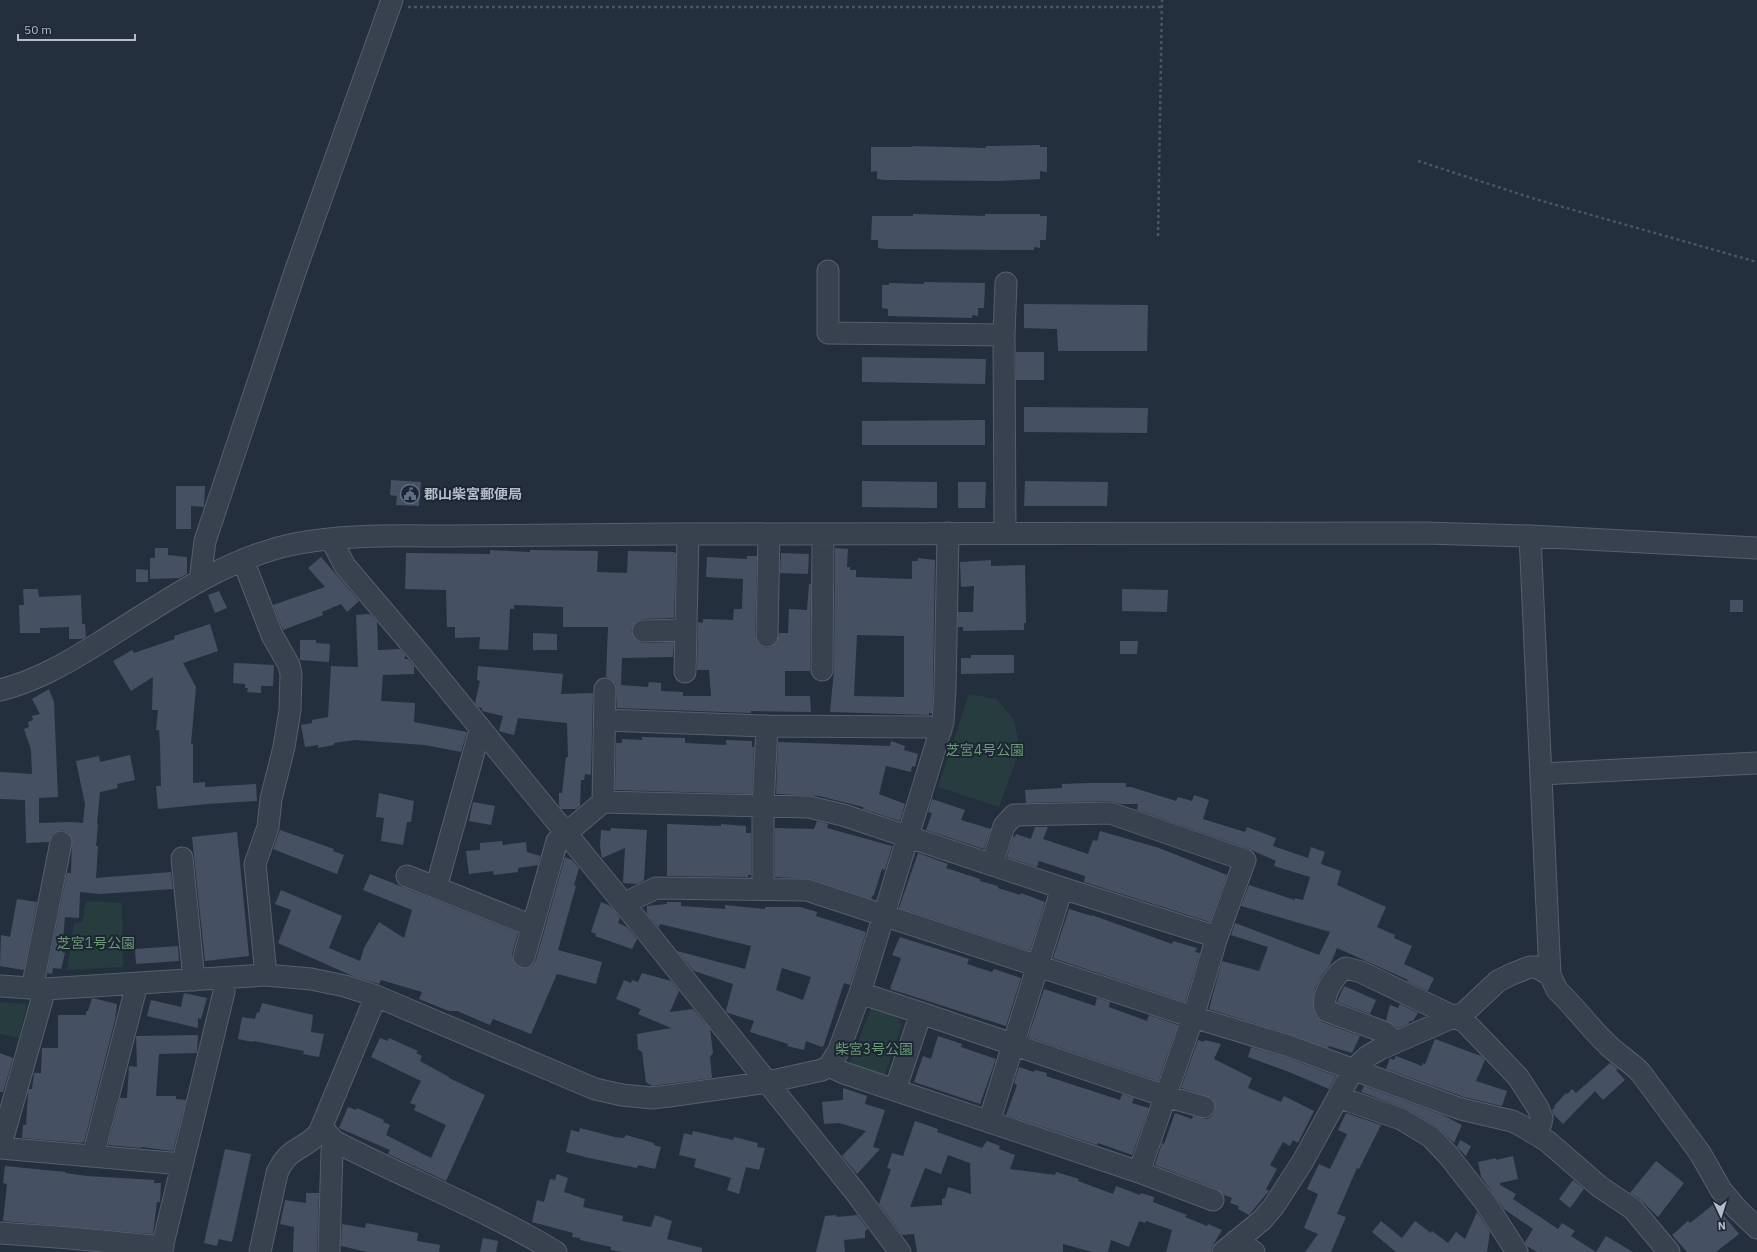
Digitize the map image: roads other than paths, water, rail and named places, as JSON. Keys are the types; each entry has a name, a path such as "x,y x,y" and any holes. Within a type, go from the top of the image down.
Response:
{"street":[{"path":"200,580 205,541 296,269 390,4"},
{"path":"828,272 828,333 1004,335"},
{"path":"1005,533 1004,335 1006,284"},
{"path":"0,986 38,989 266,975 311,979 344,986 376,996 595,1089 609,1093 638,1097 662,1097 768,1082 822,1070 829,1066 839,1050 860,993 943,722 946,689 948,533"},
{"path":"0,690 25,684 65,664 200,580 243,560 294,544 331,539 382,536 688,534 1424,533 1530,536 1757,548"},
{"path":"685,672 688,534"},
{"path":"767,636 769,534"},
{"path":"822,670 823,534"},
{"path":"1530,536 1550,975 1552,982 1557,990 1607,1045 1630,1062 1641,1073 1700,1153 1721,1190 1737,1209 1757,1228"},
{"path":"331,539 345,566 418,652 768,1082 900,1252"},
{"path":"243,560 272,635 289,666 292,687 284,747 271,799 268,827 255,864 266,975"},
{"path":"643,631 686,630"},
{"path":"603,802 605,689"},
{"path":"605,720 767,726 929,727 941,730"},
{"path":"762,888 763,806 767,726"},
{"path":"436,888 480,730"},
{"path":"1541,774 1757,763"},
{"path":"524,957 556,844 603,802 809,807 824,810 1217,937"},
{"path":"992,864 1004,826 1014,815 1110,813 1245,860 1217,937 1193,1017 1139,1172"},
{"path":"61,842 38,989 0,1148 182,1164"},
{"path":"182,858 194,980"},
{"path":"407,876 532,926"},
{"path":"623,904 656,888 762,888 807,890 1193,1017 1289,1046 1461,1109 1512,1121 1536,1134 1600,1187 1633,1209 1669,1252"},
{"path":"989,1122 1062,888"},
{"path":"1229,1246 1262,1220 1274,1206 1303,1161 1353,1070 1368,1056 1456,1016 1473,1006 1498,981 1512,974 1530,967 1536,967 1550,975"},
{"path":"1396,1042 1384,1032 1327,1011 1324,1008 1324,1000 1337,973 1346,968 1361,972 1466,1022 1518,1077 1541,1112 1541,1124 1536,1134"},
{"path":"0,1233 70,1238 162,1250 224,992 224,978"},
{"path":"93,1156 137,984"},
{"path":"860,993 1165,1096 1204,1107"},
{"path":"329,1252 332,1152 328,1134 376,996"},
{"path":"895,1090 921,1013"},
{"path":"829,1066 844,1073 1139,1172 1213,1200"},
{"path":"1338,1097 1401,1119 1431,1137 1448,1155 1485,1202 1517,1252"},
{"path":"260,1252 277,1173 281,1165 289,1154 312,1140 328,1134"},
{"path":"328,1134 384,1168 524,1232 556,1252"},
{"path":"1229,1246 1254,1252"}],"place":[{"name":"郡山柴宮郵便局","path":"410,494"}],"park label":[{"name":"芝宮4号公園","path":"985,750"},
{"name":"芝宮1号公園","path":"96,943"},
{"name":"柴宮3号公園","path":"874,1049"}]}
